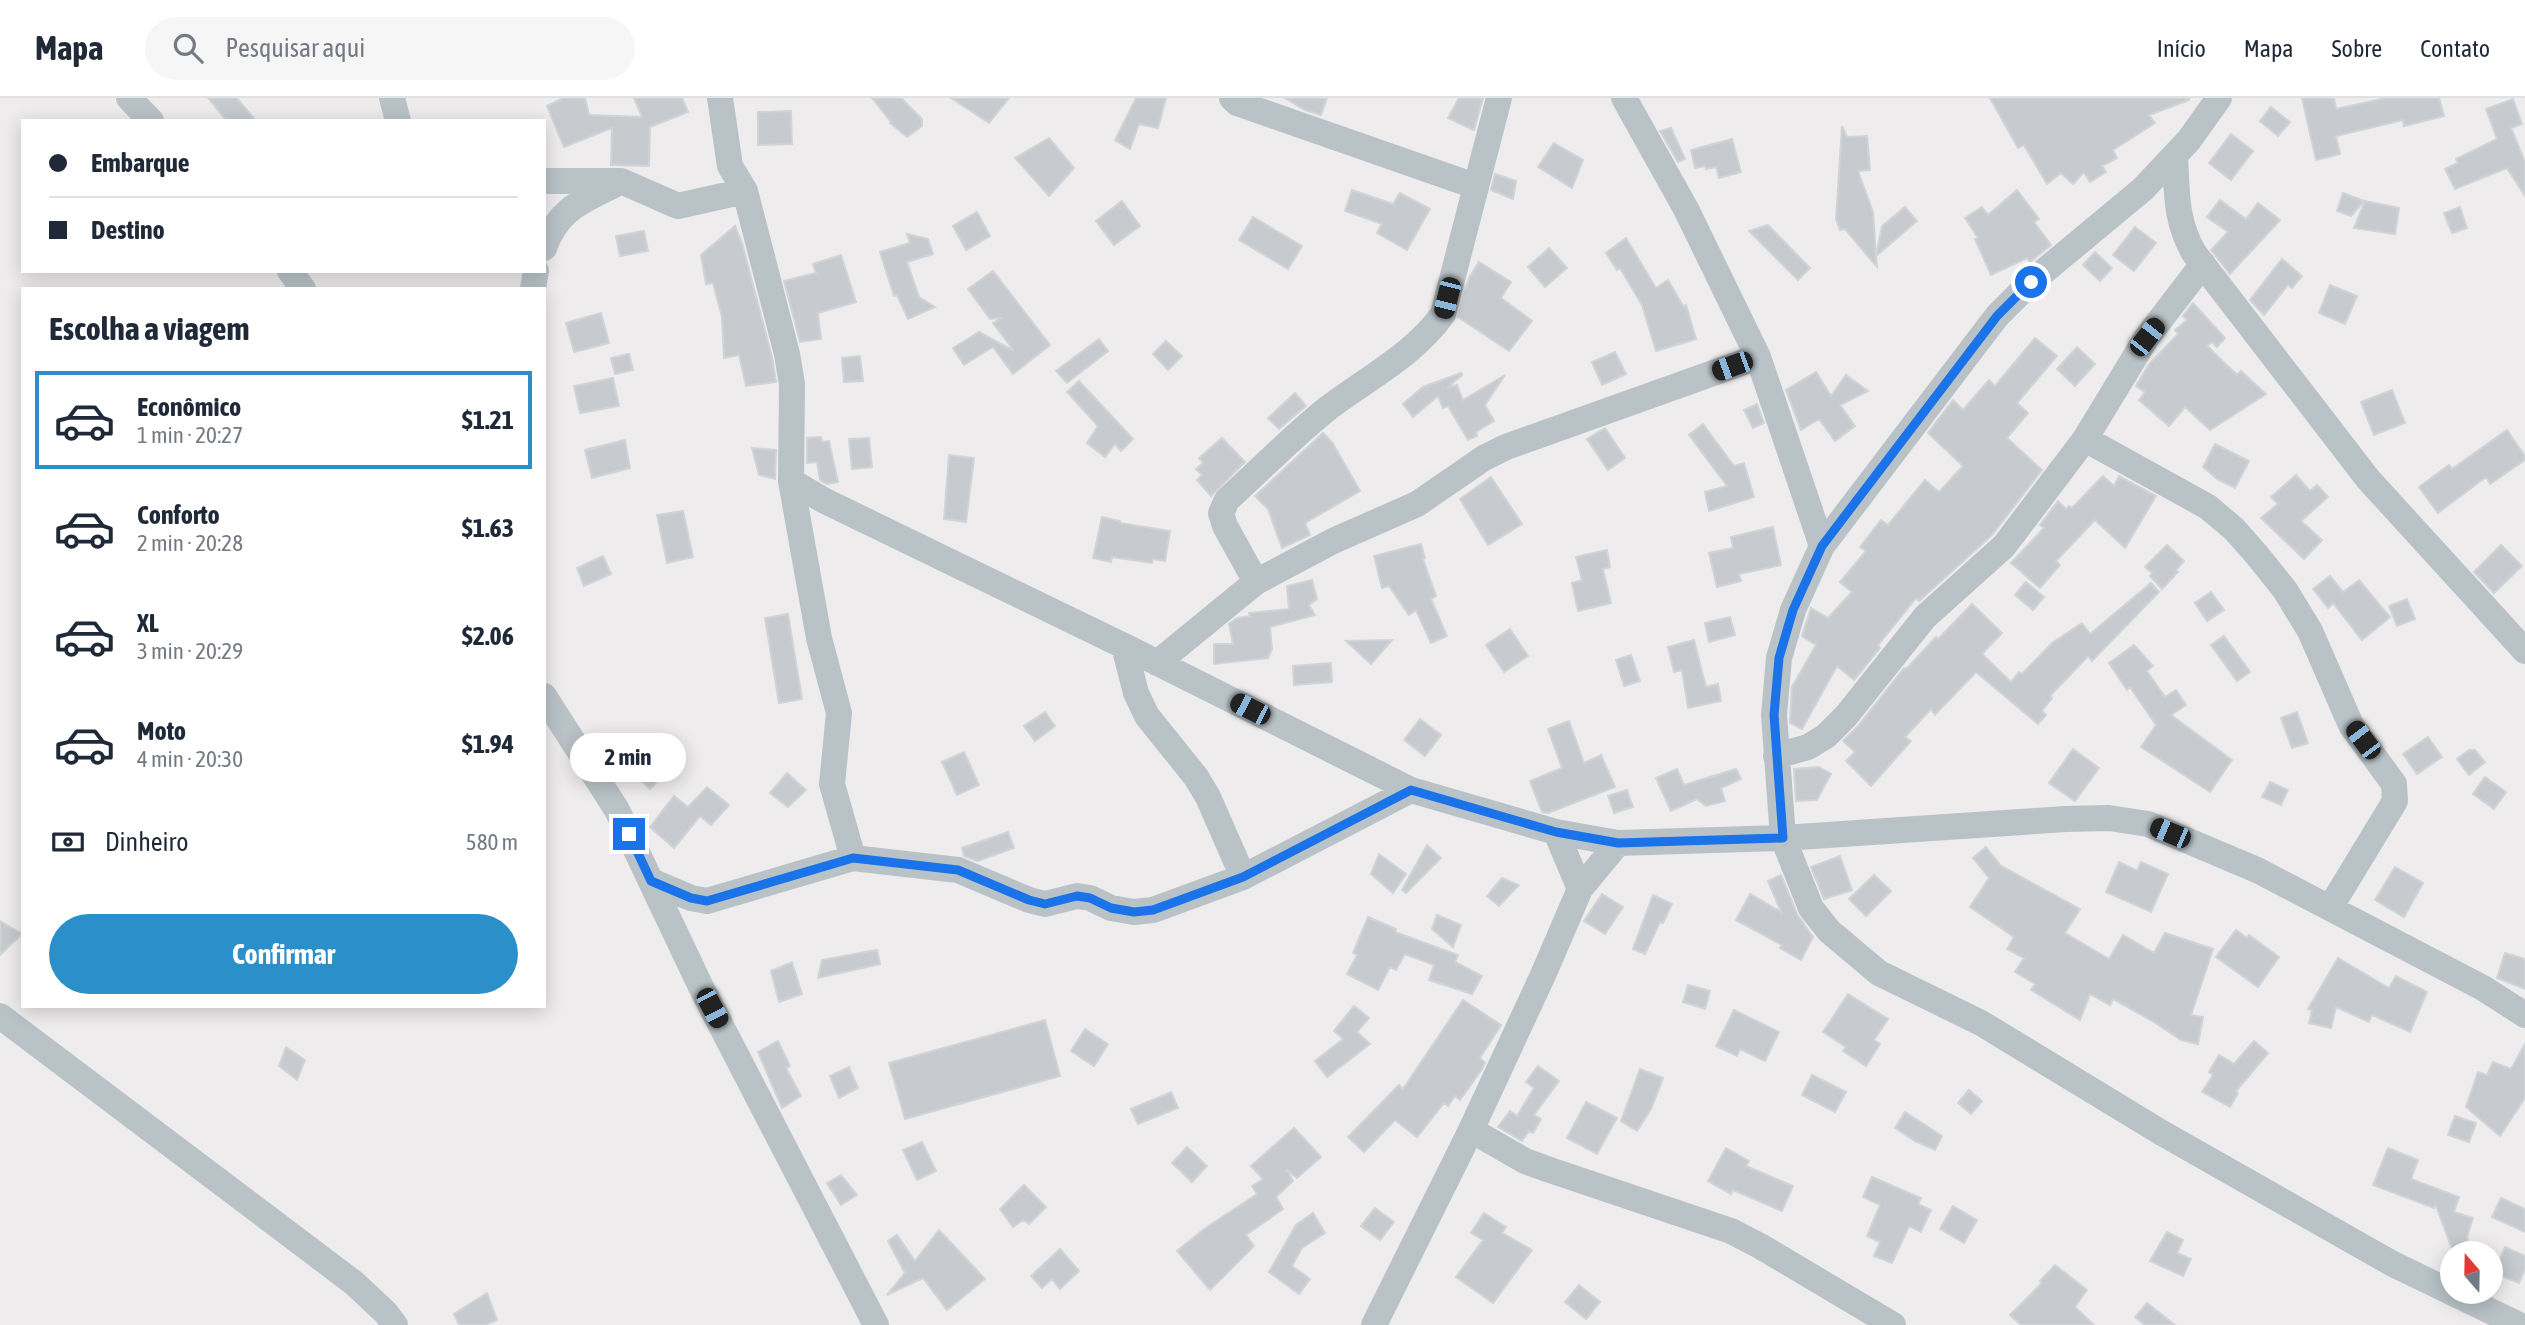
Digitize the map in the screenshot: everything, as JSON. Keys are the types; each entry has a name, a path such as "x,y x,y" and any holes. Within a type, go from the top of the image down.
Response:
{"street":[{"path":"129,98 149,119"},
{"path":"393,98 398,119"},
{"path":"720,98 730,166 745,191 787,354 792,384 791,481 819,638 839,713 832,784 853,858"},
{"path":"1232,98 1237,103 1475,186"},
{"path":"1256,582 1225,526 1222,513 1227,500 1314,420 1431,332 1443,314 1499,98"},
{"path":"1624,98 1686,209 1758,357 1822,546"},
{"path":"2219,98 2189,140 2143,189 2031,282 1997,316 1822,546 1793,610 1779,658 1774,715 1783,838 1811,908 1829,931 1879,973 1980,1023 2162,1133 2393,1264 2519,1325"},
{"path":"2175,155 2183,235 2203,264 2368,479 2525,651"},
{"path":"546,181 621,181 678,206 745,191"},
{"path":"546,243 563,214 621,181"},
{"path":"1776,756 1808,747 1826,736 1846,716 1925,617 2004,546 2085,439 2147,337 2203,264"},
{"path":"1157,663 1256,582 1333,541 1417,504 1484,457 1758,357"},
{"path":"2085,439 2208,507 2234,529 2285,590 2310,631 2351,725 2394,784 2395,801 2330,908"},
{"path":"791,481 823,500 1124,646 1411,790 1556,832 1618,843 1783,838 2066,819 2109,818 2148,824 2257,870 2483,988 2525,1015"},
{"path":"1124,646 1136,693 1147,716 1196,777 1208,797 1243,877"},
{"path":"546,699 617,810 700,985 876,1325"},
{"path":"651,881 691,898 707,901 853,858 958,870 1045,904 1077,896 1090,898 1111,908 1134,912 1153,910 1243,877 1411,790"},
{"path":"1556,832 1580,889"},
{"path":"1374,1325 1471,1130 1580,889 1618,843"},
{"path":"0,1016 354,1283 395,1325"},
{"path":"1471,1130 1525,1161 1731,1231 1893,1325"}],"building":[{"path":"208,98 237,98 254,119 225,119"},
{"path":"563,98 585,98 589,115 642,117 634,98 682,98 688,112 650,127 649,166 611,165 612,128 564,147 547,106"},
{"path":"872,98 901,98 922,119 922,126 907,137 890,123"},
{"path":"951,98 1009,98 989,123"},
{"path":"1136,98 1166,98 1158,128 1139,124 1130,149 1115,140"},
{"path":"1285,98 1327,98 1321,115 1305,110"},
{"path":"1459,98 1483,98 1474,130 1448,118"},
{"path":"1990,98 2189,100 2149,115 2155,123 2113,150 2117,158 2102,166 2106,172 2090,182 2084,172 2073,184 2061,173 2047,184 2024,145 2018,148"},
{"path":"2302,98 2334,98 2336,109 2386,98 2439,98 2444,116 2404,126 2403,120 2336,136 2340,154 2316,160"},
{"path":"2513,99 2522,124 2511,128 2525,162 2525,196 2507,168 2455,189 2445,169 2458,163 2456,159 2497,139 2486,109"},
{"path":"2271,107 2290,122 2278,136 2260,121"},
{"path":"791,111 792,144 758,145 758,112"},
{"path":"1842,126 1847,137 1867,136 1870,170 1858,171 1873,212 1877,267 1845,229 1840,230 1836,219"},
{"path":"1671,128 1685,159 1678,162 1660,131"},
{"path":"2231,134 2253,151 2231,180 2209,163"},
{"path":"1049,138 1074,168 1049,196 1015,158"},
{"path":"1732,139 1741,172 1719,178 1716,167 1695,168 1691,150"},
{"path":"1554,143 1583,160 1572,188 1538,167"},
{"path":"1495,174 1516,181 1513,199 1491,190"},
{"path":"1352,190 1393,204 1400,193 1430,209 1407,250 1377,233 1382,224 1345,211"},
{"path":"2017,190 2039,219 2034,222 2051,245 2030,262 2027,258 1991,275 1975,239 1978,238 1965,218 1982,207 1988,215"},
{"path":"2343,193 2364,201 2351,216 2337,211"},
{"path":"2220,200 2246,219 2258,203 2280,220 2230,274 2211,250 2228,232 2207,217"},
{"path":"1122,201 1140,226 1114,245 1096,221"},
{"path":"2365,201 2399,208 2395,234 2354,228"},
{"path":"1905,207 1917,221 1876,256 1882,226"},
{"path":"2460,207 2467,228 2452,233 2444,213"},
{"path":"977,212 990,236 966,250 953,226"},
{"path":"1253,217 1302,246 1288,269 1239,240"},
{"path":"1768,225 1810,268 1798,280 1749,231"},
{"path":"735,226 742,243 772,357 776,382 746,386 739,355 724,358 722,317 713,283 706,284 701,255"},
{"path":"2135,227 2156,243 2134,271 2113,255"},
{"path":"644,231 648,251 620,256 616,236"},
{"path":"907,234 928,239 933,254 907,262 919,297 935,307 908,319 897,295 894,296 880,252 910,243"},
{"path":"1626,238 1656,288 1668,280 1683,306 1686,305 1696,339 1656,351 1642,305 1620,268 1617,270 1606,253"},
{"path":"1549,248 1567,268 1545,287 1528,267"},
{"path":"2095,252 2112,268 2100,281 2083,265"},
{"path":"841,255 856,302 818,313 821,339 800,342 784,281 816,273 813,264"},
{"path":"2282,259 2302,276 2292,288 2288,285 2264,315 2250,300"},
{"path":"1479,262 1511,282 1501,298 1532,321 1509,351 1458,317 1469,278"},
{"path":"993,271 1050,345 1013,374 993,347 964,365 953,348 979,332 1014,351 993,323 1002,318 990,319 968,289"},
{"path":"2330,285 2357,296 2345,324 2319,313"},
{"path":"2193,303 2225,338 2217,347 2212,342 2207,346 2237,375 2241,371 2266,394 2210,430 2185,407 2169,426 2139,400 2145,392 2136,386 2149,364 2178,334 2175,330 2187,320 2183,316"},
{"path":"601,313 609,343 574,352 566,323"},
{"path":"2035,338 2057,356 2017,403 2028,413 2007,438 2042,470 1992,535 1919,601 1916,598 1854,680 1837,666 1802,729 1790,723 1792,687 1816,645 1802,636 1811,608 1828,618 1852,592 1840,582 1866,551 1860,547 1881,520 1888,525 1925,480 1939,492 1963,466 1928,433 1953,400 1963,410 1989,380 1995,386"},
{"path":"1099,339 1108,351 1067,383 1056,371"},
{"path":"1166,341 1182,356 1168,370 1153,354"},
{"path":"2077,347 2095,364 2075,386 2057,369"},
{"path":"1615,352 1626,374 1602,385 1592,362"},
{"path":"629,354 633,370 615,374 611,358"},
{"path":"860,356 863,381 844,382 842,358"},
{"path":"1816,372 1831,396 1846,375 1868,391 1840,405 1855,426 1835,441 1819,419 1801,430 1786,390"},
{"path":"1461,373 1447,388 1457,385 1463,400 1505,375 1485,405 1494,421 1468,440 1448,406 1443,408 1438,396 1413,417 1403,404 1423,387"},
{"path":"613,378 619,406 580,413 574,386"},
{"path":"1079,381 1133,439 1121,451 1115,444 1105,457 1087,443 1098,426 1067,392"},
{"path":"2392,390 2405,423 2374,435 2361,402"},
{"path":"1295,393 1306,406 1279,429 1268,418"},
{"path":"1757,404 1764,423 1753,428 1744,410"},
{"path":"1703,424 1734,466 1744,463 1754,497 1709,511 1705,492 1727,486 1689,435"},
{"path":"1605,428 1625,458 1608,470 1587,439"},
{"path":"2507,430 2525,460 2490,484 2486,477 2438,513 2419,487 2449,465 2452,469"},
{"path":"1323,433 1332,442 1360,491 1305,523 1310,535 1282,548 1268,509 1255,496"},
{"path":"821,437 822,442 829,441 838,482 827,484 820,480 817,462 807,463 807,438"},
{"path":"869,438 872,467 852,469 849,439"},
{"path":"1222,438 1245,462 1211,496 1197,480 1202,475 1196,469 1203,463 1199,458"},
{"path":"625,440 630,468 592,478 585,450"},
{"path":"2215,444 2249,461 2235,488 2217,479 2203,467"},
{"path":"752,448 776,450 775,479 759,475"},
{"path":"949,455 974,458 966,522 944,519"},
{"path":"2296,475 2310,491 2317,485 2328,497 2301,521 2322,540 2304,559 2261,518 2278,504 2271,497"},
{"path":"2103,476 2114,486 2119,476 2156,496 2125,548 2095,520 2056,561 2060,565 2040,588 2011,563 2044,528 2040,525 2058,501 2066,509 2069,506 2072,508"},
{"path":"1491,477 1522,524 1488,545 1460,499"},
{"path":"683,511 693,557 667,563 657,515"},
{"path":"1102,517 1120,523 1170,531 1165,561 1153,559 1152,563 1112,557 1111,562 1093,558"},
{"path":"1773,527 1781,565 1739,574 1741,581 1717,587 1709,553 1733,548 1731,537"},
{"path":"1421,544 1425,558 1423,559 1436,596 1431,599 1447,636 1431,643 1416,610 1409,615 1389,586 1382,588 1374,556"},
{"path":"2167,545 2184,561 2162,589 2145,567"},
{"path":"2501,545 2522,566 2494,593 2474,572"},
{"path":"1607,550 1610,567 1603,569 1611,603 1578,611 1572,583 1582,580 1576,557"},
{"path":"603,556 611,574 584,586 577,568"},
{"path":"2330,576 2343,592 2359,580 2390,617 2362,640 2333,603 2328,608 2313,589"},
{"path":"1312,580 1317,599 1309,605 1315,615 1270,627 1272,649 1268,658 1214,664 1214,644 1233,644 1229,624 1237,618 1250,616 1249,613 1289,609 1287,586"},
{"path":"2026,582 2044,597 2033,610 2015,595"},
{"path":"2151,583 2159,592 2092,661 2088,656 2050,696 2052,698 2042,711 2046,715 2038,724 1976,672 1935,715 1931,709 1905,737 1911,741 1871,786 1846,761 1855,752 1843,741 1904,668 1906,669 1936,637 1938,639 1972,604 2002,633 1982,654 2011,682 2052,643 2082,623 2090,634"},
{"path":"2211,592 2224,610 2207,621 2195,603"},
{"path":"2407,599 2415,619 2397,626 2389,606"},
{"path":"788,614 802,699 779,703 765,618"},
{"path":"1730,617 1735,635 1709,642 1705,623"},
{"path":"1510,629 1528,656 1504,672 1486,645"},
{"path":"2224,636 2250,672 2237,681 2211,645"},
{"path":"1392,640 1371,664 1346,641"},
{"path":"1694,640 1706,687 1718,684 1721,701 1688,708 1682,670 1674,672 1668,647"},
{"path":"2134,645 2153,666 2147,671 2165,697 2176,690 2186,705 2171,715 2232,760 2210,792 2141,747 2156,725 2130,687 2127,690 2109,663"},
{"path":"1631,655 1640,681 1624,686 1616,660"},
{"path":"1331,663 1332,682 1294,685 1293,666"},
{"path":"1045,712 1055,726 1035,741 1024,726"},
{"path":"2297,712 2308,743 2292,748 2281,718"},
{"path":"1420,719 1441,735 1425,756 1404,740"},
{"path":"1569,721 1584,763 1601,755 1615,787 1548,813 1542,812 1530,781 1562,768 1548,729"},
{"path":"2428,737 2442,757 2417,774 2403,754"},
{"path":"662,748 676,761 650,789 636,776"},
{"path":"2073,749 2099,768 2075,801 2049,783"},
{"path":"2469,750 2475,750 2485,762 2469,775 2457,759"},
{"path":"964,752 979,785 957,795 942,762"},
{"path":"1819,767 1831,774 1817,800 1796,801 1794,769"},
{"path":"1677,769 1684,785 1736,769 1741,779 1721,788 1725,801 1706,806 1697,799 1671,811 1656,778"},
{"path":"787,773 806,790 788,807 770,793"},
{"path":"2485,777 2506,792 2494,809 2473,794"},
{"path":"2270,782 2288,790 2281,805 2262,797"},
{"path":"707,787 729,805 711,825 700,816 674,848 650,827 674,796 688,807"},
{"path":"1627,790 1633,807 1614,813 1608,796"},
{"path":"1008,832 1014,848 978,861 964,856 962,848"},
{"path":"1427,845 1441,858 1406,893 1402,890"},
{"path":"1986,847 2001,866 2080,909 2065,933 2109,959 2123,935 2154,953 2165,933 2213,949 2191,1015 2203,1017 2198,1044 2181,1040 2113,999 2110,1005 2090,994 2080,1020 2031,990 2035,984 2015,972 2024,958 2007,949 2014,937 1970,907 1989,878 1973,858"},
{"path":"1379,854 1406,874 1393,893 1371,874"},
{"path":"1840,856 1852,890 1824,899 1811,867"},
{"path":"2119,862 2137,871 2141,862 2168,874 2151,912 2106,892"},
{"path":"2395,867 2423,883 2404,917 2375,900"},
{"path":"1781,875 1797,914 1813,937 1801,960 1780,948 1782,945 1736,920 1750,894 1781,912 1768,881"},
{"path":"1874,875 1891,891 1866,916 1849,899"},
{"path":"1502,878 1519,885 1499,906 1487,896"},
{"path":"1602,894 1623,907 1605,934 1584,921"},
{"path":"1653,895 1672,904 1645,954 1633,949"},
{"path":"1437,915 1461,925 1453,947 1432,929"},
{"path":"1368,917 1396,929 1395,932 1458,955 1455,962 1482,976 1472,994 1429,980 1434,965 1405,954 1396,970 1390,967 1378,990 1347,974 1357,955 1353,953"},
{"path":"0,921 21,935 0,955"},
{"path":"2236,930 2247,938 2249,935 2279,957 2258,987 2216,957"},
{"path":"877,950 880,964 818,978 822,960"},
{"path":"2505,953 2525,959 2525,989 2497,978"},
{"path":"2338,958 2389,988 2396,976 2427,992 2410,1032 2372,1015 2369,1022 2336,1007 2331,1028 2309,1023 2312,1010 2308,1009"},
{"path":"792,962 802,994 779,1002 771,971"},
{"path":"1688,985 1710,991 1705,1009 1683,1002"},
{"path":"1848,994 1888,1019 1874,1040 1880,1044 1866,1066 1843,1051 1846,1047 1823,1032"},
{"path":"1463,1000 1501,1025 1480,1058 1485,1063 1482,1069 1460,1100 1455,1096 1448,1106 1444,1103 1417,1137 1395,1120 1364,1152 1348,1137 1399,1085 1403,1089"},
{"path":"1354,1006 1369,1018 1357,1032 1370,1044 1327,1077 1315,1061 1343,1039 1334,1031"},
{"path":"1734,1010 1779,1032 1765,1061 1740,1049 1737,1056 1716,1046"},
{"path":"1045,1020 1060,1076 905,1119 889,1063"},
{"path":"1085,1029 1108,1044 1094,1066 1071,1051"},
{"path":"778,1041 790,1066 786,1068 801,1096 782,1108 758,1052"},
{"path":"2254,1041 2268,1053 2236,1091 2238,1093 2230,1107 2202,1092 2213,1075 2209,1072 2219,1055 2234,1064"},
{"path":"2525,1044 2525,1098 2500,1136 2466,1107 2478,1072 2487,1075 2493,1062 2511,1069"},
{"path":"286,1047 305,1060 297,1080 279,1066"},
{"path":"1538,1066 1559,1081 1534,1115 1541,1119 1533,1133 1529,1131 1522,1141 1498,1127 1510,1111 1517,1116 1534,1088 1526,1082"},
{"path":"849,1067 858,1088 839,1098 830,1076"},
{"path":"1640,1069 1663,1078 1651,1109 1637,1131 1621,1121"},
{"path":"1812,1075 1846,1092 1835,1112 1802,1095"},
{"path":"1969,1090 1982,1101 1971,1114 1958,1103"},
{"path":"1171,1092 1178,1108 1138,1124 1131,1109"},
{"path":"1586,1102 1617,1118 1597,1154 1567,1138"},
{"path":"1905,1112 1942,1136 1935,1150 1895,1128"},
{"path":"2455,1116 2476,1123 2469,1142 2448,1135"},
{"path":"1294,1128 1321,1157 1297,1178 1286,1169 1293,1181 1276,1197 1283,1209 1246,1235 1254,1246 1210,1290 1177,1251 1204,1229 1257,1194 1252,1186 1263,1179 1251,1166"},
{"path":"922,1142 936,1171 917,1180 903,1150"},
{"path":"1187,1147 1207,1166 1192,1182 1172,1163"},
{"path":"1726,1148 1749,1161 1746,1166 1793,1186 1782,1211 1733,1190 1731,1194 1708,1181"},
{"path":"2388,1148 2418,1160 2411,1179 2459,1197 2454,1212 2473,1218 2468,1241 2449,1241 2435,1203 2434,1208 2373,1185"},
{"path":"841,1175 857,1195 841,1205 827,1183"},
{"path":"1872,1177 1921,1198 1918,1204 1931,1210 1921,1232 1909,1226 1892,1263 1874,1256 1880,1242 1867,1236 1880,1205 1863,1197"},
{"path":"1024,1185 1046,1207 1029,1224 1023,1220 1013,1227 1000,1209"},
{"path":"2501,1198 2525,1209 2525,1232 2492,1217"},
{"path":"1953,1206 1977,1220 1964,1243 1940,1229"},
{"path":"1375,1208 1394,1222 1380,1240 1361,1226"},
{"path":"1313,1213 1325,1233 1302,1248 1292,1266 1310,1279 1299,1294 1269,1272 1296,1225"},
{"path":"1484,1213 1506,1227 1502,1233 1532,1250 1493,1303 1456,1277 1483,1240 1471,1233"},
{"path":"939,1230 985,1279 947,1310 923,1278 887,1295 905,1273 888,1241 897,1235 915,1261"},
{"path":"2167,1232 2183,1240 2177,1253 2191,1259 2183,1276 2150,1261"},
{"path":"2505,1247 2525,1256 2525,1269 2519,1283 2503,1277"},
{"path":"1060,1249 1079,1271 1060,1289 1052,1279 1042,1288 1031,1276"},
{"path":"2055,1265 2087,1290 2075,1307 2094,1325 2021,1325 2010,1315 2042,1283 2040,1281"},
{"path":"1579,1285 1600,1302 1586,1319 1565,1302"},
{"path":"487,1293 497,1320 485,1325 459,1325 454,1314"},
{"path":"2147,1303 2175,1325 2145,1325 2135,1317"}],"route":[{"path":"629,834 651,881 691,898 707,901 853,858 958,870 1045,904 1077,896 1090,898 1111,908 1134,912 1153,910 1243,877 1411,790 1556,832 1618,843 1783,838 1777,788 1774,715 1779,658 1793,610 1822,546 1997,316 2031,282"}]}
